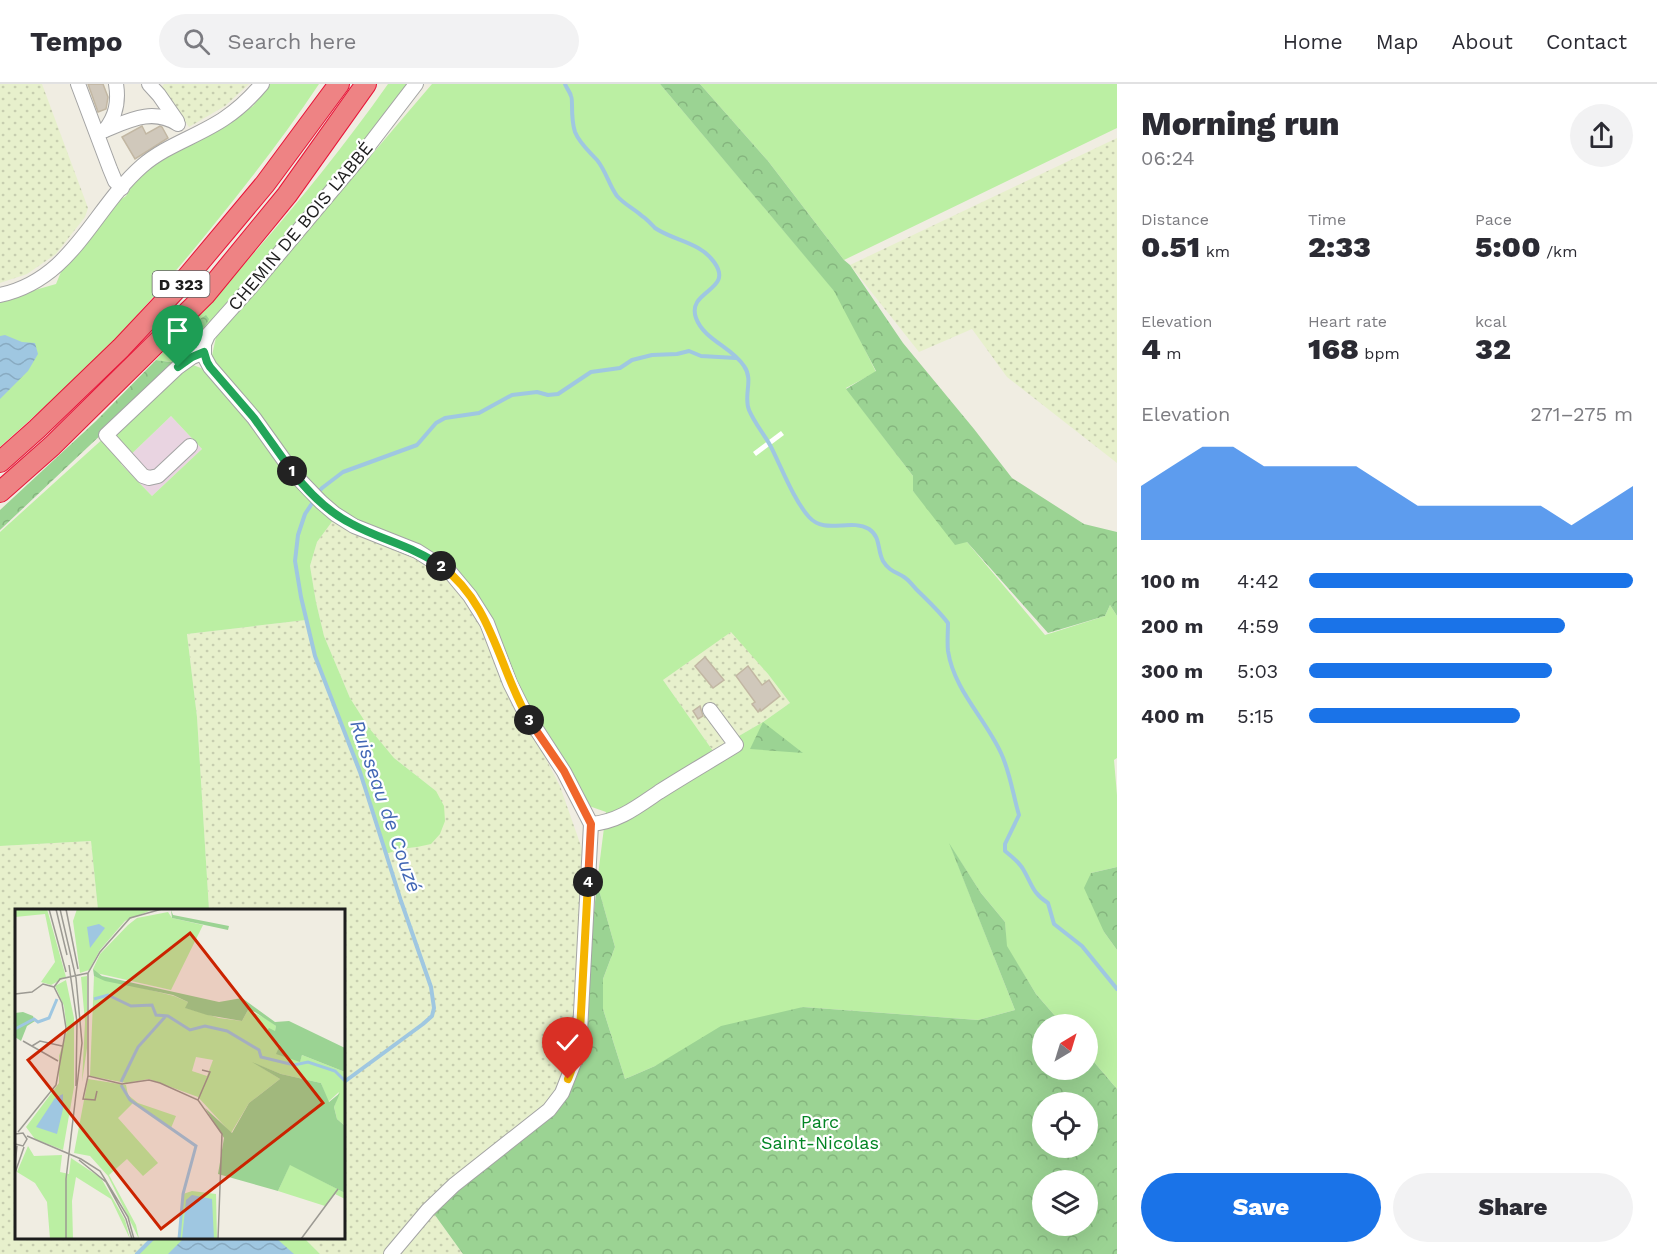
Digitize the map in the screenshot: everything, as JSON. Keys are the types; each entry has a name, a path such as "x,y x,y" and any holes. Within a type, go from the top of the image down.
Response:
{"highway":[{"name":"D 323","path":"0,462 38,429 122,348 183,282 265,184 339,84"},
{"name":"D 323","path":"0,492 61,438 205,295 287,195 366,87"}],"street":[{"path":"78,84 101,132 110,170 115,181 122,188"},
{"path":"101,132 114,115 117,106 116,84"},
{"path":"149,84 188,138"},
{"path":"0,296 31,285 63,262 143,165 168,148 224,119 247,102 262,84"},
{"name":"CHEMIN DE BOIS L'ABBÉ","path":"204,352 204,344 208,335 332,191 416,84"},
{"path":"101,132 147,116 167,118 178,124"},
{"path":"190,446 158,476 149,478 143,476 106,435 178,367 204,352 210,367 254,418 294,474 321,502 354,526 417,551 450,572 462,585 487,623 510,683 522,707 564,771 591,824 579,1050 562,1093 549,1110 453,1185 428,1210 391,1254"},
{"path":"591,824 604,823 629,813 736,745 710,710"}],"shaded area":[{"path":"171,416 202,449 152,496 121,464"}],"green space":[{"path":"0,84 42,84 88,208 85,217 56,254 27,274 0,283"},
{"path":"164,84 249,84 225,106 189,127 161,88"},
{"path":"269,84 319,84 281,139 240,192 146,305 91,363 0,447 0,300 56,284 63,267 118,201 126,196 136,179 169,153 253,106"},
{"path":"388,84 411,84 369,139 212,323 189,344 177,363 156,360 277,226"},
{"path":"432,84 660,84 838,295 876,372 846,388 913,476 913,491 967,542 1045,635 1105,616 1110,605 1117,616 1117,758 1114,760 1117,795 1117,867 1091,873 1104,932 1117,950 1117,1089 1098,1067 1098,1014 1053,1014 1036,994 1006,946 1005,922 981,893 951,847 1015,1010 978,1020 803,1007 625,1079 603,1009 603,979 615,947 597,883 606,812 589,806 522,697 475,594 338,511 315,489 211,360 216,337","holes":["731,632 790,703 763,722 713,751 663,680"]},
{"path":"660,84 700,84 768,161 850,265 903,343 1012,478 1084,524 1117,532 1117,616 1110,605 1105,616 1048,633 967,542 955,545 913,491 913,476 846,389 876,371 834,291"},
{"path":"700,84 1117,84 1117,128 844,260 768,161"},
{"path":"1117,138 1117,463 1007,377 972,329 919,352 850,265"},
{"path":"206,315 209,319 204,327 190,336 188,334 193,325"},
{"path":"156,360 177,363 0,530 0,510 96,421"},
{"path":"193,365 206,370 299,487 334,519 317,542 310,566 324,636 350,698 369,728 394,758 436,791 444,806 445,821 440,834 431,844 400,849 386,854 360,772 315,656 306,620 187,634 197,717 209,909 98,909 91,841 0,846 0,532 180,369","holes":["171,416 202,449 152,496 121,464"]},
{"path":"334,519 421,557 446,576 468,598 560,786 582,849 574,1047 551,1102 385,1254 320,1254 305,1239 345,1239 345,909 209,909 197,717 187,634 306,620 315,656 360,772 386,853 417,847 436,791 394,758 369,729 350,698 324,636 316,602 310,566 317,542"},
{"path":"732,631 790,703 763,722 713,751 663,680"},
{"path":"763,722 803,753 750,749"},
{"path":"91,841 98,909 15,909 15,1239 152,1239 137,1254 0,1254 0,846"},
{"name":"Parc Saint-Nicolas","path":"949,843 981,893 1005,922 1007,946 1036,994 1053,1014 1032,1014 1032,1080 1098,1080 1098,1067 1117,1089 1117,1254 463,1254 432,1211 563,1099 588,969 597,883 615,947 603,979 603,1009 625,1079 655,1066 721,1026 803,1007 978,1020 1015,1010"},
{"path":"1117,867 1117,950 1104,932 1084,888 1091,873"},
{"path":"432,1211 463,1254 396,1254"},
{"path":"152,1239 305,1239 320,1254 138,1254"}],"water":[{"path":"5,335 22,342 35,343 38,354 28,371 0,399 0,336"},
{"path":"183,1239 277,1239 294,1254 168,1254"}],"pier":[{"path":"781,431 784,435 756,456 753,452"}],"building":[{"path":"88,84 103,84 108,97 106,109 98,112"},
{"path":"142,126 146,134 160,126 168,138 135,159 122,137"},
{"path":"705,657 724,680 713,688 695,666"},
{"path":"748,666 762,685 769,680 780,696 758,712 752,704 755,702 736,676"},
{"path":"700,706 703,716 698,719 693,711"}],"waterway":[{"path":"565,84 572,97 575,132 582,144 600,164 617,196 655,228 702,250 714,262 719,272 719,279 698,302 695,309 696,318 705,332 739,359 747,371 749,410 770,445 803,510 815,522 822,525 862,526 873,532 885,564 908,580 948,623 951,665 963,691 1001,753 1019,815 1005,844 1005,851 1023,869 1035,892 1048,903 1054,924 1082,946 1117,989"},
{"name":"Ruisseau de Couzé","path":"318,493 343,472 417,445 436,423 445,418 479,413 512,395 537,392 548,395 558,394 591,372 620,368 632,360 652,355 689,351 701,356 736,358"},
{"name":"Ruisseau de Couzé","path":"313,502 305,514 298,535 295,561 315,656 360,772 431,987 434,1008 432,1016 423,1024 345,1081"},
{"name":"Ruisseau de Couzé","path":"137,1254 152,1239"}],"route":[{"path":"178,367 204,352 210,367 241,401 294,474 321,502 354,526 417,551 450,572 470,596 487,623 510,683 522,707 564,771 591,824 579,1050 568,1079"}]}
